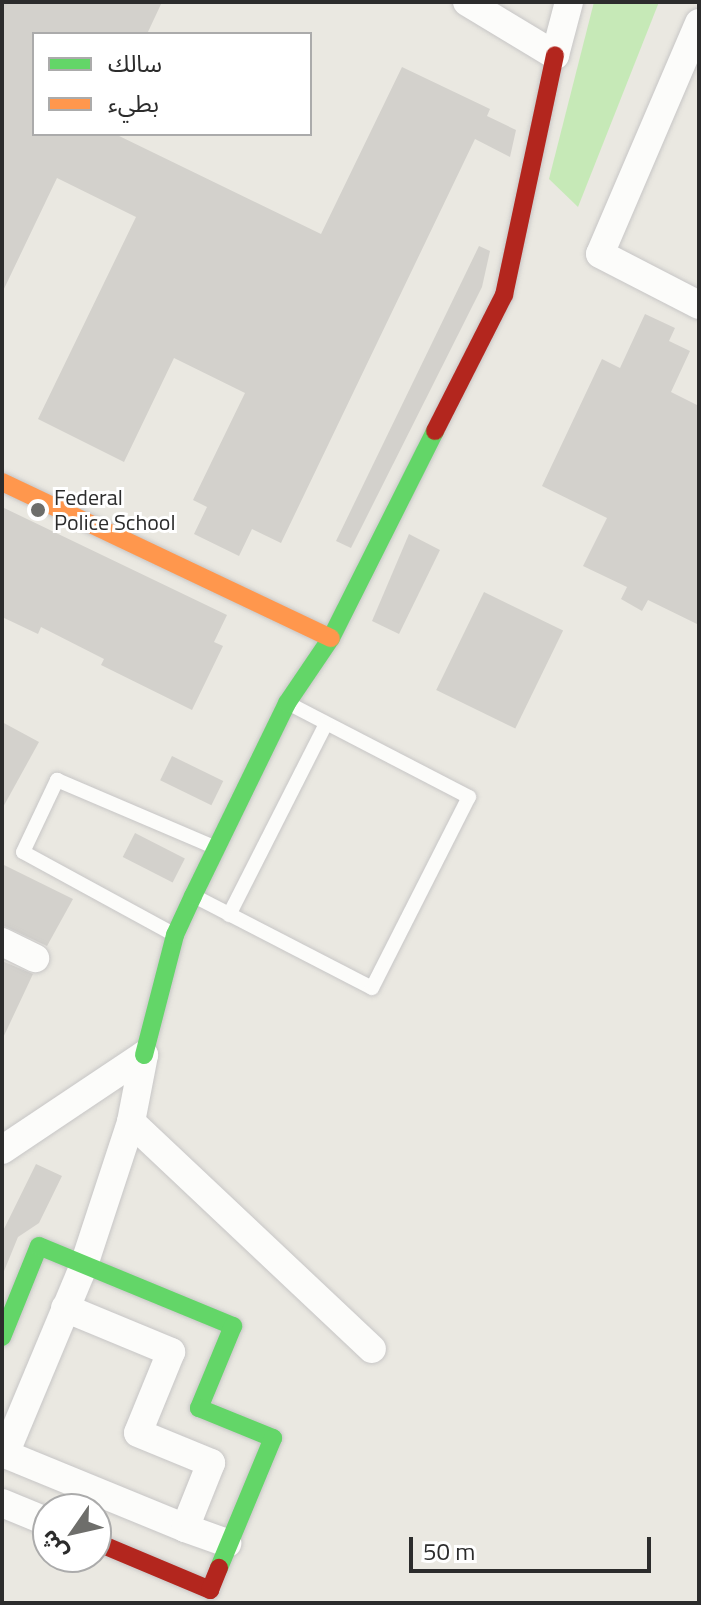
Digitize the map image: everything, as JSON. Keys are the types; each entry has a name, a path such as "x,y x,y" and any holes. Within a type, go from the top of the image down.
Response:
{"street":[{"path":"467,2 555,55"},
{"path":"227,1543 5,1454 84,1265 131,1122 144,1055 175,935 287,703 331,638 504,295 569,2"},
{"path":"699,23 600,254 699,305"},
{"path":"2,482 331,638"},
{"path":"2,942 35,958"},
{"path":"7,1140 144,1055"},
{"path":"131,1122 372,1349"},
{"path":"2,1337 39,1246 233,1326 199,1408 273,1438 210,1590 112,1549"},
{"path":"65,1308 171,1352 138,1433 211,1463 185,1528"},
{"path":"2,1503 32,1515"}],"lane":[{"path":"193,896 372,988 469,797 287,703"},
{"path":"229,915 326,724"},
{"path":"175,935 23,852 57,780 216,848"}],"green space":[{"path":"594,2 659,2 578,207 549,179"}],"building":[{"path":"2,2 162,2 148,32 32,32 32,136 119,136 321,234 402,67 490,109 487,116 516,130 510,157 475,139 281,543 252,529 239,556 194,534 207,507 193,500 245,393 174,358 124,462 38,419 136,217 57,178 2,293"},
{"path":"479,246 490,251 482,287 351,548 336,541"},
{"path":"645,314 675,328 669,341 690,351 671,392 699,406 699,625 648,600 642,611 621,599 627,587 583,566 607,518 542,486 602,359 620,368"},
{"path":"2,507 227,615 214,642 223,646 192,710 101,665 104,659 41,627 38,634 2,617"},
{"path":"409,534 440,550 399,634 372,621"},
{"path":"484,592 563,631 515,729 436,690"},
{"path":"2,722 39,742 2,809"},
{"path":"172,756 223,781 211,805 160,780"},
{"path":"135,833 185,858 173,882 123,857"},
{"path":"2,864 73,899 47,946 2,925"},
{"path":"2,961 33,974 2,1040"},
{"path":"36,1164 62,1176 39,1223 18,1237 2,1276 2,1233"}],"traffic: fast":[{"path":"144,1055 175,935 193,896 287,703 331,638 435,431"},
{"path":"2,1337 39,1246 233,1326 199,1408 273,1438 219,1568"}],"traffic: slow":[{"path":"2,482 331,638"}],"traffic: jam":[{"path":"435,431 504,295 555,55"},
{"path":"112,1549 210,1590 219,1568"}],"place":[{"name":"Federal Police School","path":"38,510"}]}
